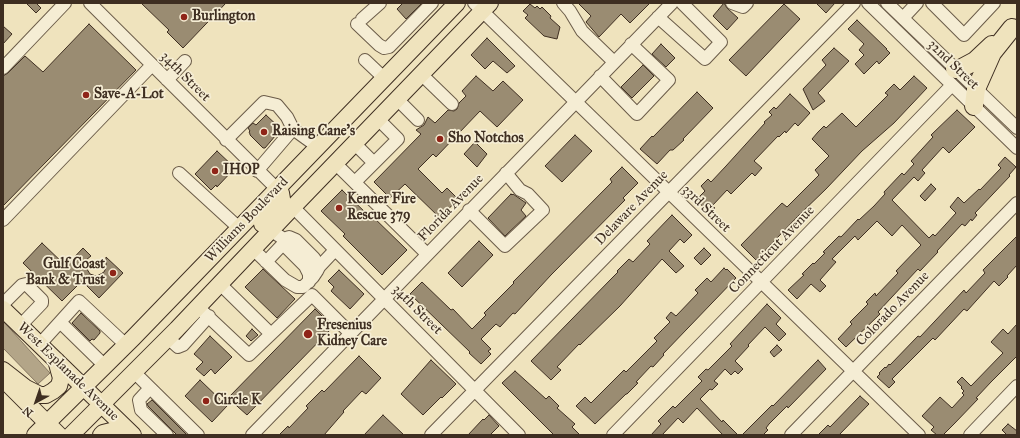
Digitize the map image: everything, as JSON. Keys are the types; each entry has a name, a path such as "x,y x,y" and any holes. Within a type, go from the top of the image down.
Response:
{"highway":[{"path":"954,77 960,69 975,61 1015,25"},
{"path":"975,97 992,54 1015,25"}],"main road":[{"name":"Williams Boulevard","path":"35,435 126,345 457,3"},
{"name":"Williams Boulevard","path":"71,435 168,338 203,312 221,282 421,74 482,6"},
{"path":"293,207 291,200 293,195 337,128"},
{"path":"221,282 244,244 280,203 282,195 277,189"},
{"name":"West Esplanade Avenue","path":"3,309 102,404 132,435"},
{"path":"3,370 26,388 40,395 46,395 54,392 59,386 61,378 56,360"},
{"path":"3,378 59,435"},
{"path":"101,435 110,431 132,435"}],"street":[{"path":"3,68 65,3"},
{"name":"34th Street","path":"90,3 257,171 277,189"},
{"path":"380,3 360,22 378,45 384,48 390,47 432,3"},
{"path":"563,3 570,11 582,31 614,62"},
{"name":"Florida Avenue","path":"252,435 469,210 672,3"},
{"path":"658,17 705,59 721,42 682,3"},
{"path":"732,3 745,5"},
{"name":"Delaware Avenue","path":"431,435 854,3"},
{"name":"32nd Street","path":"868,3 975,97 1017,148"},
{"name":"32nd Street","path":"887,3 903,18 954,77 975,97 1017,128"},
{"path":"903,18 916,3"},
{"path":"932,3 964,35 994,3"},
{"name":"33rd Street","path":"482,6 575,102 919,435"},
{"path":"600,76 637,114 669,80 631,44"},
{"path":"365,60 385,78"},
{"path":"167,80 185,61"},
{"path":"3,220 152,65"},
{"path":"421,74 452,104"},
{"name":"Connecticut Avenue","path":"613,435 761,282 954,77"},
{"path":"397,99 418,120"},
{"path":"226,140 264,102 277,105 287,117 293,129 318,147"},
{"path":"355,182 398,139 378,119"},
{"path":"257,171 293,129"},
{"path":"354,143 374,164"},
{"path":"335,163 428,254"},
{"path":"179,173 239,228"},
{"path":"469,210 505,246 543,210 528,194 520,190 506,173"},
{"name":"Colorado Avenue","path":"791,435 1017,203"},
{"name":"34th Street","path":"293,207 519,435"},
{"path":"270,230 305,266 309,274 309,282"},
{"path":"266,262 289,237 296,240 314,258 319,267"},
{"path":"253,249 285,280 296,287 303,287 309,282 319,267 335,250"},
{"path":"221,282 272,334"},
{"path":"3,304 22,285 26,284 42,300 42,303 20,326"},
{"path":"168,338 178,347 183,345 203,312 249,355 312,295 350,333"},
{"path":"40,344 80,301 126,345"},
{"path":"60,322 104,366"},
{"path":"134,372 198,435"},
{"path":"970,435 1017,386"},
{"path":"150,388 139,400 141,410 167,435"}],"shaded area":[{"path":"3,321 50,373 38,384 3,348"}],"building":[{"path":"26,3 36,3 41,8 36,13"},
{"name":"Burlington","path":"141,3 226,3 183,48 167,32 169,30"},
{"path":"403,3 422,3 406,19 397,9"},
{"path":"578,3 650,3 630,23 621,14 599,37 586,22 591,16"},
{"path":"724,3 727,8 738,18 727,30 713,16"},
{"path":"816,3 835,3 826,13"},
{"path":"530,4 535,8 537,6 540,9 542,7 551,16 550,18 560,27 557,39 544,36 525,18 528,15 523,11"},
{"path":"784,4 800,19 746,76 729,60"},
{"path":"857,20 890,53 879,64 877,61 864,74 855,64 864,55 859,50 864,44 848,29"},
{"path":"89,24 136,70 3,206 3,76 25,56 43,72"},
{"path":"3,26 12,34 3,44"},
{"path":"487,38 515,66 507,73 493,61 485,69 471,55"},
{"path":"661,44 675,58 666,67 652,54"},
{"path":"834,48 849,61 818,93 825,101 813,110 803,89 826,65 822,60"},
{"path":"643,65 654,76 632,98 621,87"},
{"path":"476,76 493,91 503,81 523,100 497,127 480,111 436,157 433,154 418,169 442,193 447,188 458,199 440,218 405,184 390,198 374,182 421,134 416,130 424,125 428,117 435,123 448,110 454,111 457,109 459,103 466,96 462,91"},
{"path":"914,76 927,88 894,123 862,151 756,260 741,245 782,203 787,207 819,175 815,170 829,156 812,139 818,132 824,126 826,128 842,113 856,127 888,95 885,93 894,84 900,90"},
{"path":"697,92 713,108 683,139 684,140 673,150 670,150 657,164 640,149"},
{"path":"790,94 810,113 798,126 795,123 786,133 785,131 779,137 778,136 754,161 762,168 755,176 752,173 731,194 727,190 712,206 715,208 710,213 696,200 705,191 701,186 708,179 711,182 765,123 764,122 772,115 769,112 774,107 776,109"},
{"path":"957,110 975,127 949,153 943,147 922,170 925,173 918,181 914,177 892,200 929,238 933,234 935,236 956,213 950,207 958,197 964,203 979,189 980,190 1001,168 998,165 1005,157 1016,167 1009,175 1010,176 975,213 977,215 972,221 971,219 965,226 962,224 920,271 918,269 878,312 880,314 846,347 838,339 852,324 850,322 868,304 866,302 875,293 876,296 898,273 896,271 921,245 902,225 892,236 877,221 858,240 855,236 832,259 836,262 820,280 826,286 820,292 811,284 797,299 788,290 804,275 802,274 813,263 814,264 825,253 823,252 839,236 841,237 858,219 859,220 874,206 885,194 884,192 902,173 904,175 914,164 911,161 933,137 931,135"},
{"name":"Raising Cane's","path":"266,115 281,129 265,148 263,148 250,135 248,128 253,123 256,125"},
{"path":"575,135 592,151 562,182 545,166"},
{"path":"475,142 487,154 477,167 464,154"},
{"name":"IHOP","path":"217,151 235,168 217,187 216,185 211,190 195,174"},
{"path":"622,167 638,183 623,198 625,200 515,314 513,313 500,327 496,324 481,339 491,349 488,351 491,354 481,364 410,294 422,282 451,310 453,309 472,329 486,315 484,313 514,283 513,282 612,182 610,179"},
{"path":"931,184 936,189 925,201 920,196"},
{"path":"342,190 366,213 367,211 407,250 382,275 343,236 345,234 321,211"},
{"path":"511,194 526,203 521,210 526,216 505,236 488,218"},
{"path":"672,215 692,235 684,243 680,239 669,251 684,266 676,273 662,259 620,306 580,345 579,344 557,367 561,370 551,380 531,361 629,259 633,262 650,244 647,241"},
{"path":"1017,236 1017,265 1007,276 1008,277 999,286 994,281 967,311 964,309 935,340 933,338 892,379 895,382 889,388 877,377 880,374 879,373 889,364 890,365 918,336 920,337 964,290 966,293 985,273 983,270"},
{"path":"479,241 493,255 462,287 448,273"},
{"path":"42,243 66,266 83,248 91,256 86,260 85,266 90,274 96,276 104,272 106,268 106,257 123,273 99,298 82,281 62,301 23,263"},
{"path":"704,248 711,255 701,265 694,258"},
{"path":"724,268 736,278 663,354 664,355 653,367 651,366 636,382 638,383 595,424 576,406 585,397 591,403 624,370 626,372 657,341 654,338 670,322 666,318 671,312 676,316 698,293 695,290 707,278 711,282"},
{"path":"263,269 295,299 277,318 245,287"},
{"path":"339,270 364,294 350,309 331,291 334,287 328,281"},
{"path":"767,304 781,318 776,324 786,334 779,341 765,327 735,361 743,369 738,374 735,371 731,375 725,369 714,381 718,384 712,390 710,389 700,399 722,422 723,420 738,435 723,435 697,408 683,423 678,418 662,435 651,435 661,424 658,421 673,406 675,408 702,381 698,377 706,369 708,370 732,346 730,344"},
{"path":"315,309 333,327 247,415 228,398"},
{"path":"81,313 100,331 94,340 92,339 90,341 72,323"},
{"path":"1017,324 1017,356 976,398 978,399 943,435 937,435 931,430 934,427 922,416 940,397 952,408 964,395 962,393 964,391 961,388 962,387 957,382 962,377 971,386 1003,353 991,342 1003,329 1008,334"},
{"path":"252,329 258,335 251,341 246,336"},
{"path":"210,336 232,357 215,374 211,369 204,376 196,369 203,362 194,354"},
{"path":"777,345 782,350 774,357 770,352"},
{"path":"359,356 381,378 366,394 362,391 343,411 344,412 324,435 279,435 288,426 289,428 308,408 306,406 322,390 324,392"},
{"path":"431,360 456,384 423,415 401,394"},
{"path":"818,360 826,369 788,408 787,406 769,424 766,428 768,430 763,435 742,435 772,405 773,406"},
{"path":"515,371 546,399 549,396 559,406 557,408 575,424 572,427 580,435 554,435 502,383"},
{"name":"Circle K","path":"200,380 227,406 212,422 185,396"},
{"path":"860,396 869,404 839,435 818,435 828,425 830,427"},
{"path":"152,400 187,435 177,435 148,406 147,404"},
{"path":"383,415 404,435 364,435"},
{"path":"489,415 499,426 490,435 468,435 483,419 484,420"},
{"path":"1008,424 1017,431 1017,435 1007,435 1002,430"}],"place":[{"name":"Burlington","path":"184,17"},
{"name":"Save-A-Lot","path":"86,95"},
{"name":"Raising Cane's","path":"264,132"},
{"name":"Sho Notchos","path":"440,139"},
{"name":"IHOP","path":"215,171"},
{"name":"Kenner Fire Rescue 379","path":"339,208"},
{"name":"Gulf Coast Bank & Trust","path":"113,273"},
{"name":"Fresenius Kidney Care","path":"308,334"},
{"name":"Circle K","path":"206,401"}]}
